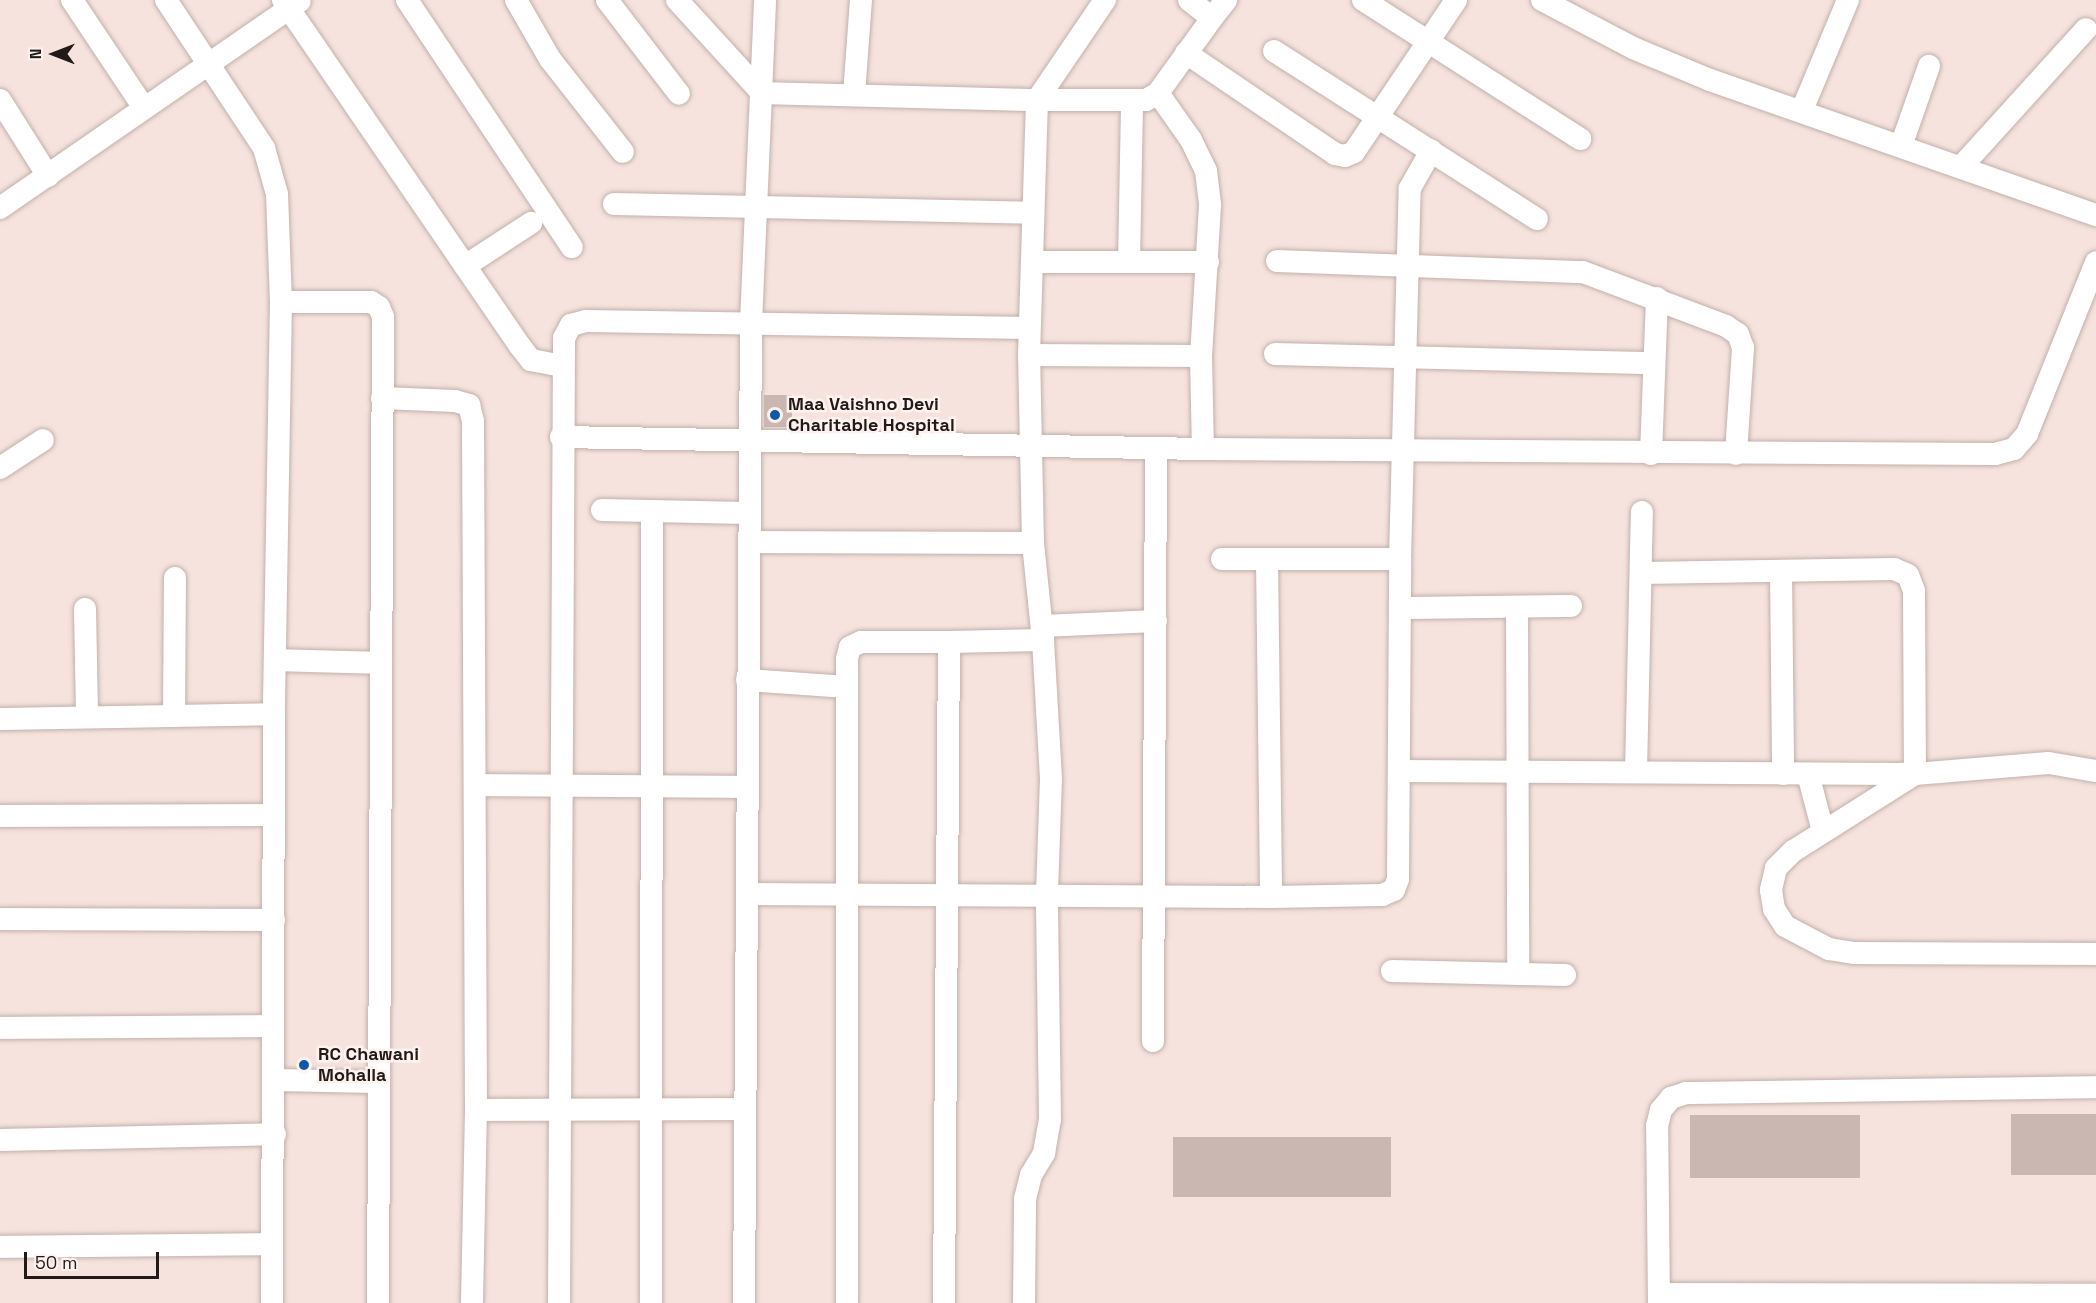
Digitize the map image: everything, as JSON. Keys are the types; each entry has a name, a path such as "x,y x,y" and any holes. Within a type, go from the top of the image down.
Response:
{"street":[{"path":"72,0 144,108"},
{"path":"166,0 211,64 273,169 281,302 273,815 275,1134 272,1303"},
{"path":"407,0 572,247"},
{"path":"516,0 550,59 623,152"},
{"path":"607,0 679,94"},
{"path":"677,0 762,93 1132,102 1146,100 1158,93 1226,0"},
{"path":"744,1303 751,322 754,209 762,93 765,0"},
{"path":"854,95 861,0"},
{"path":"1024,1303 1025,1199 1031,1175 1044,1153 1050,1120 1047,893 1049,701 1034,543 1029,356 1037,100 1105,0"},
{"path":"1189,0 1212,18"},
{"path":"1363,0 1580,139"},
{"path":"1186,53 1335,154 1354,152 1455,0"},
{"path":"1542,0 1633,48 1710,80 1802,110 2096,215"},
{"path":"1802,110 1848,0"},
{"path":"0,208 211,64 291,3 465,266 531,360 561,366"},
{"path":"1961,167 2086,29"},
{"path":"1274,51 1538,219"},
{"path":"1902,146 1929,66"},
{"path":"1158,93 1191,140 1206,171 1210,206 1202,356 1203,449"},
{"path":"0,100 48,176"},
{"path":"1129,262 1132,102"},
{"path":"747,894 1047,893 1271,897 1382,895 1394,890 1398,879 1400,559 1410,188 1431,151"},
{"path":"614,204 754,209 1032,213"},
{"path":"465,266 531,223"},
{"path":"1277,261 1583,272 1656,298 1738,334 1743,348 1736,454"},
{"path":"1032,262 1208,262"},
{"path":"561,437 1031,443 1203,449 1651,454 1995,454 2014,449 2026,434 2096,262"},
{"path":"1651,454 1656,298"},
{"path":"281,302 359,301 379,307 383,317 378,1303"},
{"path":"559,1303 562,1109 561,366 564,338 571,325 586,321 1029,328"},
{"path":"1275,354 1654,363"},
{"path":"1029,356 1202,356"},
{"path":"382,398 455,400 469,405 473,421 476,1110 472,1303"},
{"path":"0,468 43,440"},
{"path":"1153,1041 1156,448"},
{"path":"602,510 748,513"},
{"path":"651,1303 652,511"},
{"path":"1636,772 1642,512"},
{"path":"749,542 1034,543"},
{"path":"1222,559 1400,559"},
{"path":"1267,559 1271,897"},
{"path":"1641,573 1894,569 1908,575 1914,591 1915,774"},
{"path":"1781,571 1783,774"},
{"path":"174,716 175,578"},
{"path":"1517,606 1518,974"},
{"path":"1400,608 1571,606"},
{"path":"85,609 87,717"},
{"path":"847,1303 847,687 850,647 861,642 949,642 1156,621"},
{"path":"944,1303 949,642"},
{"path":"275,660 381,663"},
{"path":"747,680 847,687"},
{"path":"0,719 274,714"},
{"path":"1400,771 1915,774 2049,763 2096,771"},
{"path":"1808,774 1823,831"},
{"path":"1915,774 1793,850 1776,868 1771,890 1774,909 1785,926 1829,949 1855,953 2096,954"},
{"path":"476,785 560,783 747,787"},
{"path":"0,816 273,815"},
{"path":"0,919 274,920"},
{"path":"1392,971 1565,975"},
{"path":"0,1028 273,1026"},
{"path":"274,1080 378,1082"},
{"path":"2096,1087 1686,1093 1671,1098 1661,1110 1657,1126 1659,1299 2096,1295"},
{"path":"476,1110 745,1109"},
{"path":"0,1140 275,1134"},
{"path":"0,1247 272,1244"}],"building":[{"path":"764,395 792,395 792,427 764,427"},
{"path":"2011,1114 2096,1114 2096,1175 2011,1175"},
{"path":"1690,1115 1860,1115 1860,1178 1690,1178"},
{"path":"1173,1137 1391,1137 1391,1197 1173,1197"}],"place":[{"name":"Maa Vaishno Devi Charitable Hospital","path":"775,415"},
{"name":"RC Chawani Mohalla","path":"304,1065"}]}
